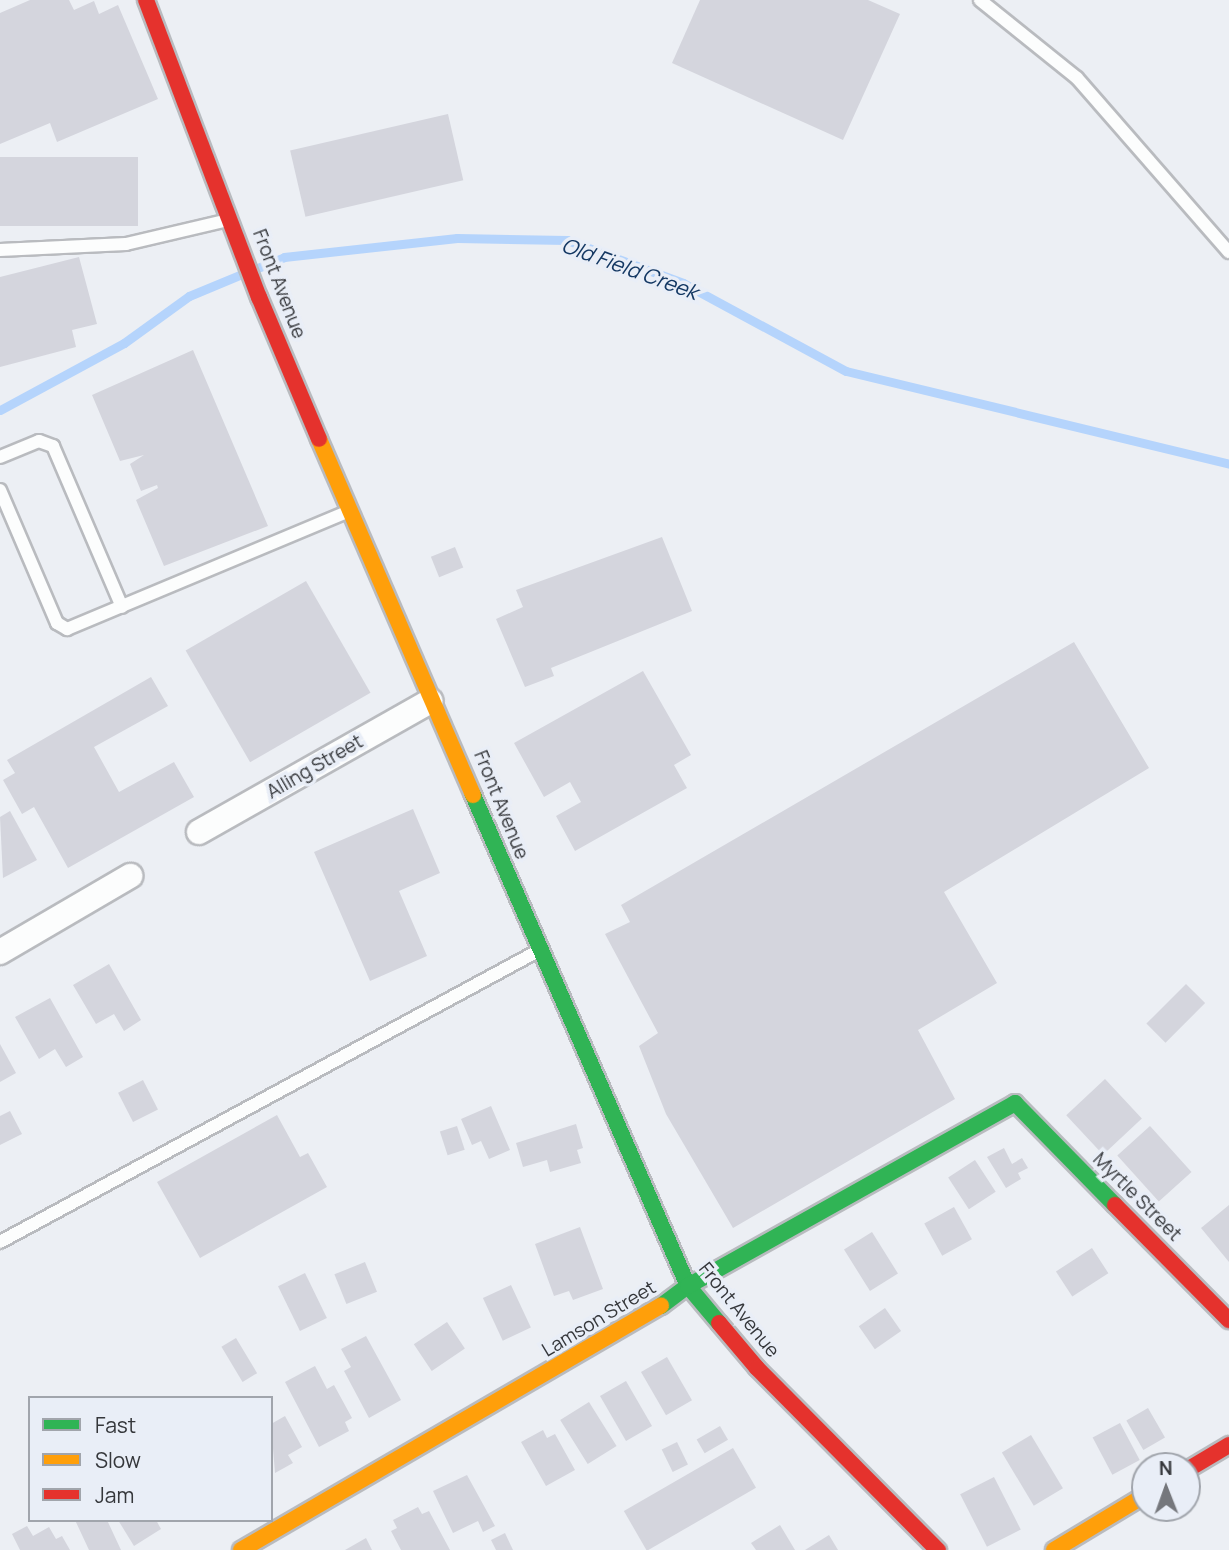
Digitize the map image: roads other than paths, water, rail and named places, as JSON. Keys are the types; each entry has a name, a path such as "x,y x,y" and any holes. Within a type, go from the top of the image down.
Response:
{"street":[{"name":"Front Avenue","path":"146,0 232,219 259,297 349,511 688,1286 757,1368 937,1550"},
{"name":"Alling Street","path":"199,832 431,701"},
{"path":"0,952 130,876"},
{"name":"Lamson Street","path":"241,1550 650,1315 688,1286 1015,1103"},
{"name":"Myrtle Street","path":"1015,1103 1229,1320"},
{"path":"1201,1462 1229,1445"},
{"path":"1054,1550 1131,1503"}],"lane":[{"path":"980,0 1077,78 1229,252"},
{"path":"0,250 126,244 232,219"},
{"path":"0,457 39,441 52,446 122,607"},
{"path":"0,490 59,627 72,628 349,511"},
{"path":"0,1242 539,950"}],"waterway":[{"name":"Old Field Creek","path":"255,269 284,257 457,238 567,240 683,283 846,371 1229,464"},
{"name":"Old Field Creek","path":"0,410 124,343 189,296 242,274"}]}
